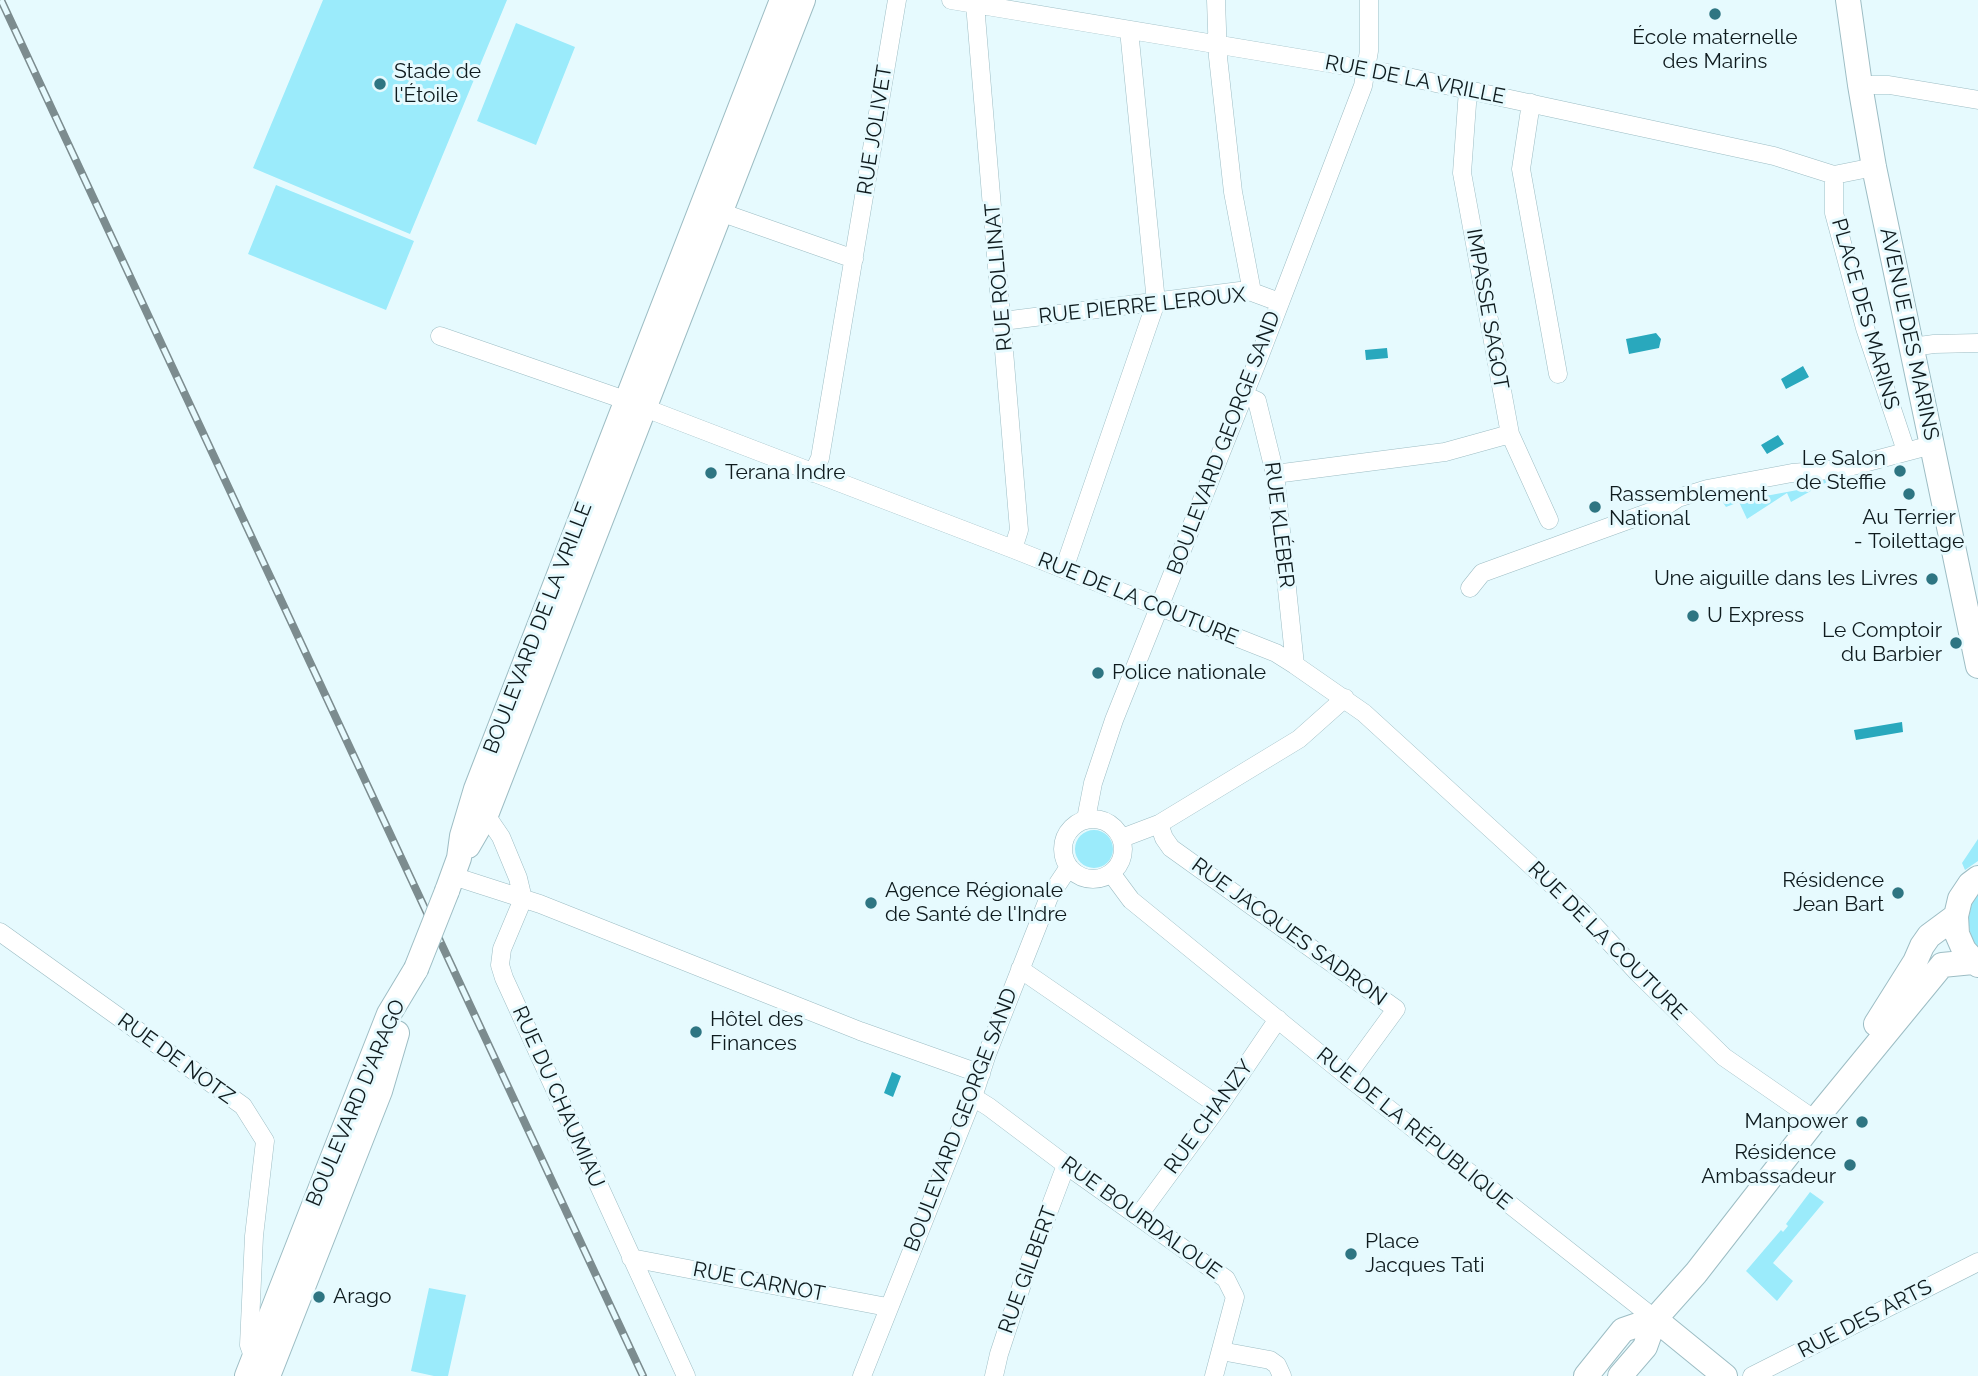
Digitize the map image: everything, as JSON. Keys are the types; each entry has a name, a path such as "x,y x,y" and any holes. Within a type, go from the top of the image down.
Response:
{"main road":[{"name":"BOULEVARD DE LA VRILLE","path":"453,875 486,815 782,0"},
{"name":"BOULEVARD DE LA VRILLE","path":"453,875 476,789 635,404 720,212 803,0"},
{"name":"AVENUE DES MARINS","path":"1849,0 1874,167 1978,666"},
{"name":"BOULEVARD D'ARAGO","path":"260,1370 389,1014 416,969 453,875"},
{"path":"1976,963 1964,950 1957,934 1956,916 1960,899 1970,884 1978,878"},
{"path":"1815,1120 1915,962 1922,946 1929,936 1956,916"},
{"path":"1620,1376 1645,1347 1655,1319 1696,1273 1815,1120 1941,965 1976,963"},
{"path":"1586,1376 1623,1330 1655,1319"},
{"name":"RUE DE LA RÉPUBLIQUE","path":"1655,1319 1725,1376"}],"street":[{"name":"RUE JOLIVET","path":"813,473 820,458 897,0"},
{"name":"RUE DE LA VRILLE","path":"951,0 1366,69 1774,156 1834,175 1874,167"},
{"path":"1216,0 1217,44 1233,192 1252,292"},
{"name":"BOULEVARD GEORGE SAND","path":"1086,819 1093,783 1114,720 1244,395 1363,86 1369,0"},
{"name":"RUE ROLLINAT","path":"975,4 1019,530 1013,549"},
{"path":"1064,569 1156,302 1129,30"},
{"path":"1860,85 1889,86 1978,100"},
{"name":"IMPASSE SAGOT","path":"1468,90 1462,173 1510,434 1549,520"},
{"path":"1531,103 1521,169 1558,374"},
{"name":"PLACE DES MARINS","path":"1834,175 1834,213 1865,328 1906,451"},
{"path":"720,212 854,259"},
{"name":"RUE PIERRE LEROUX","path":"1003,321 1240,291 1252,292 1279,302"},
{"name":"RUE DE LA COUTURE","path":"440,336 635,404 1276,653 1345,698 1581,911 1638,973 1724,1057 1815,1120"},
{"path":"1912,347 1978,343"},
{"name":"RUE KLÉBER","path":"1244,395 1257,401 1275,474 1295,665"},
{"path":"1275,474 1444,452 1510,434"},
{"path":"1470,588 1482,573 1707,489 1793,473 1841,469 1932,445"},
{"path":"1122,838 1159,824 1299,739 1345,698"},
{"path":"486,815 501,837 518,877 523,899"},
{"path":"1095,818 1111,824 1122,838 1122,858 1111,873 1094,880 1084,878 1069,867 1065,859 1063,843 1071,828 1086,819 1095,818"},
{"name":"RUE JACQUES SADRON","path":"1159,824 1171,848 1396,1009 1347,1076"},
{"name":"BOULEVARD GEORGE SAND","path":"862,1376 1049,897 1069,867"},
{"name":"RUE DE LA RÉPUBLIQUE","path":"1111,873 1131,900 1347,1076 1655,1319"},
{"path":"453,875 523,899 860,1031 981,1073"},
{"name":"RUE DU CHAUMIAU","path":"523,899 502,948 500,965 504,978 686,1376"},
{"name":"RUE DE NOTZ","path":"0,932 243,1106 265,1141 254,1236 249,1345 260,1370"},
{"path":"1020,969 1219,1106"},
{"name":"RUE CHANZY","path":"1139,1215 1219,1106 1278,1019"},
{"name":"RUE BOURDALOUE","path":"973,1097 1226,1279 1235,1297 1214,1376"},
{"name":"RUE GILBERT","path":"994,1376 1028,1266 1066,1165"},
{"name":"RUE CARNOT","path":"631,1258 887,1307"},
{"name":"RUE DES ARTS","path":"1752,1376 1978,1262"},
{"path":"1221,1351 1270,1360 1277,1364 1282,1376"}],"shaded area":[{"name":"Stade de l'Étoile","path":"323,0 507,0 410,234 253,168"},
{"path":"516,23 575,47 536,145 477,121"},
{"path":"276,185 414,241 386,310 248,254"},
{"path":"1656,333 1661,339 1659,348 1629,354 1626,339"},
{"path":"1387,348 1388,358 1366,360 1365,350"},
{"path":"1803,366 1809,377 1786,389 1781,379"},
{"path":"1778,435 1784,444 1767,454 1761,445"},
{"path":"1818,475 1828,476 1827,482 1791,502 1787,493 1747,519 1739,502 1726,507 1720,498 1725,492 1728,503 1819,486"},
{"path":"1902,722 1903,732 1856,740 1854,730"},
{"path":"1094,830 1107,836 1113,849 1107,862 1094,868 1081,862 1075,849 1081,836"},
{"path":"1978,839 1978,861 1965,870 1962,863"},
{"path":"1978,894 1978,948 1971,937 1968,920 1972,903"},
{"path":"892,1072 901,1076 893,1097 884,1093"},
{"path":"1810,1192 1824,1202 1773,1263 1793,1281 1777,1301 1746,1271 1781,1230 1783,1232 1788,1226 1786,1224"},
{"path":"429,1288 466,1295 448,1376 411,1371"}],"railway":[{"path":"1,0 643,1376"}],"place":[{"name":"École maternelle des Marins","path":"1715,14"},
{"name":"Stade de l'Étoile","path":"380,84"},
{"name":"Le Salon de Steffie","path":"1900,471"},
{"name":"Terana Indre","path":"711,473"},
{"name":"Au Terrier - Toilettage","path":"1909,494"},
{"name":"Rassemblement National","path":"1595,507"},
{"name":"Une aiguille dans les Livres","path":"1932,579"},
{"name":"U Express","path":"1693,616"},
{"name":"Le Comptoir du Barbier","path":"1956,643"},
{"name":"Police nationale","path":"1098,673"},
{"name":"Résidence Jean Bart","path":"1898,893"},
{"name":"Agence Régionale de Santé de l'Indre","path":"871,903"},
{"name":"Hôtel des Finances","path":"696,1032"},
{"name":"Manpower","path":"1862,1122"},
{"name":"Résidence Ambassadeur","path":"1850,1165"},
{"name":"Place Jacques Tati","path":"1351,1254"},
{"name":"Arago","path":"319,1297"}]}
